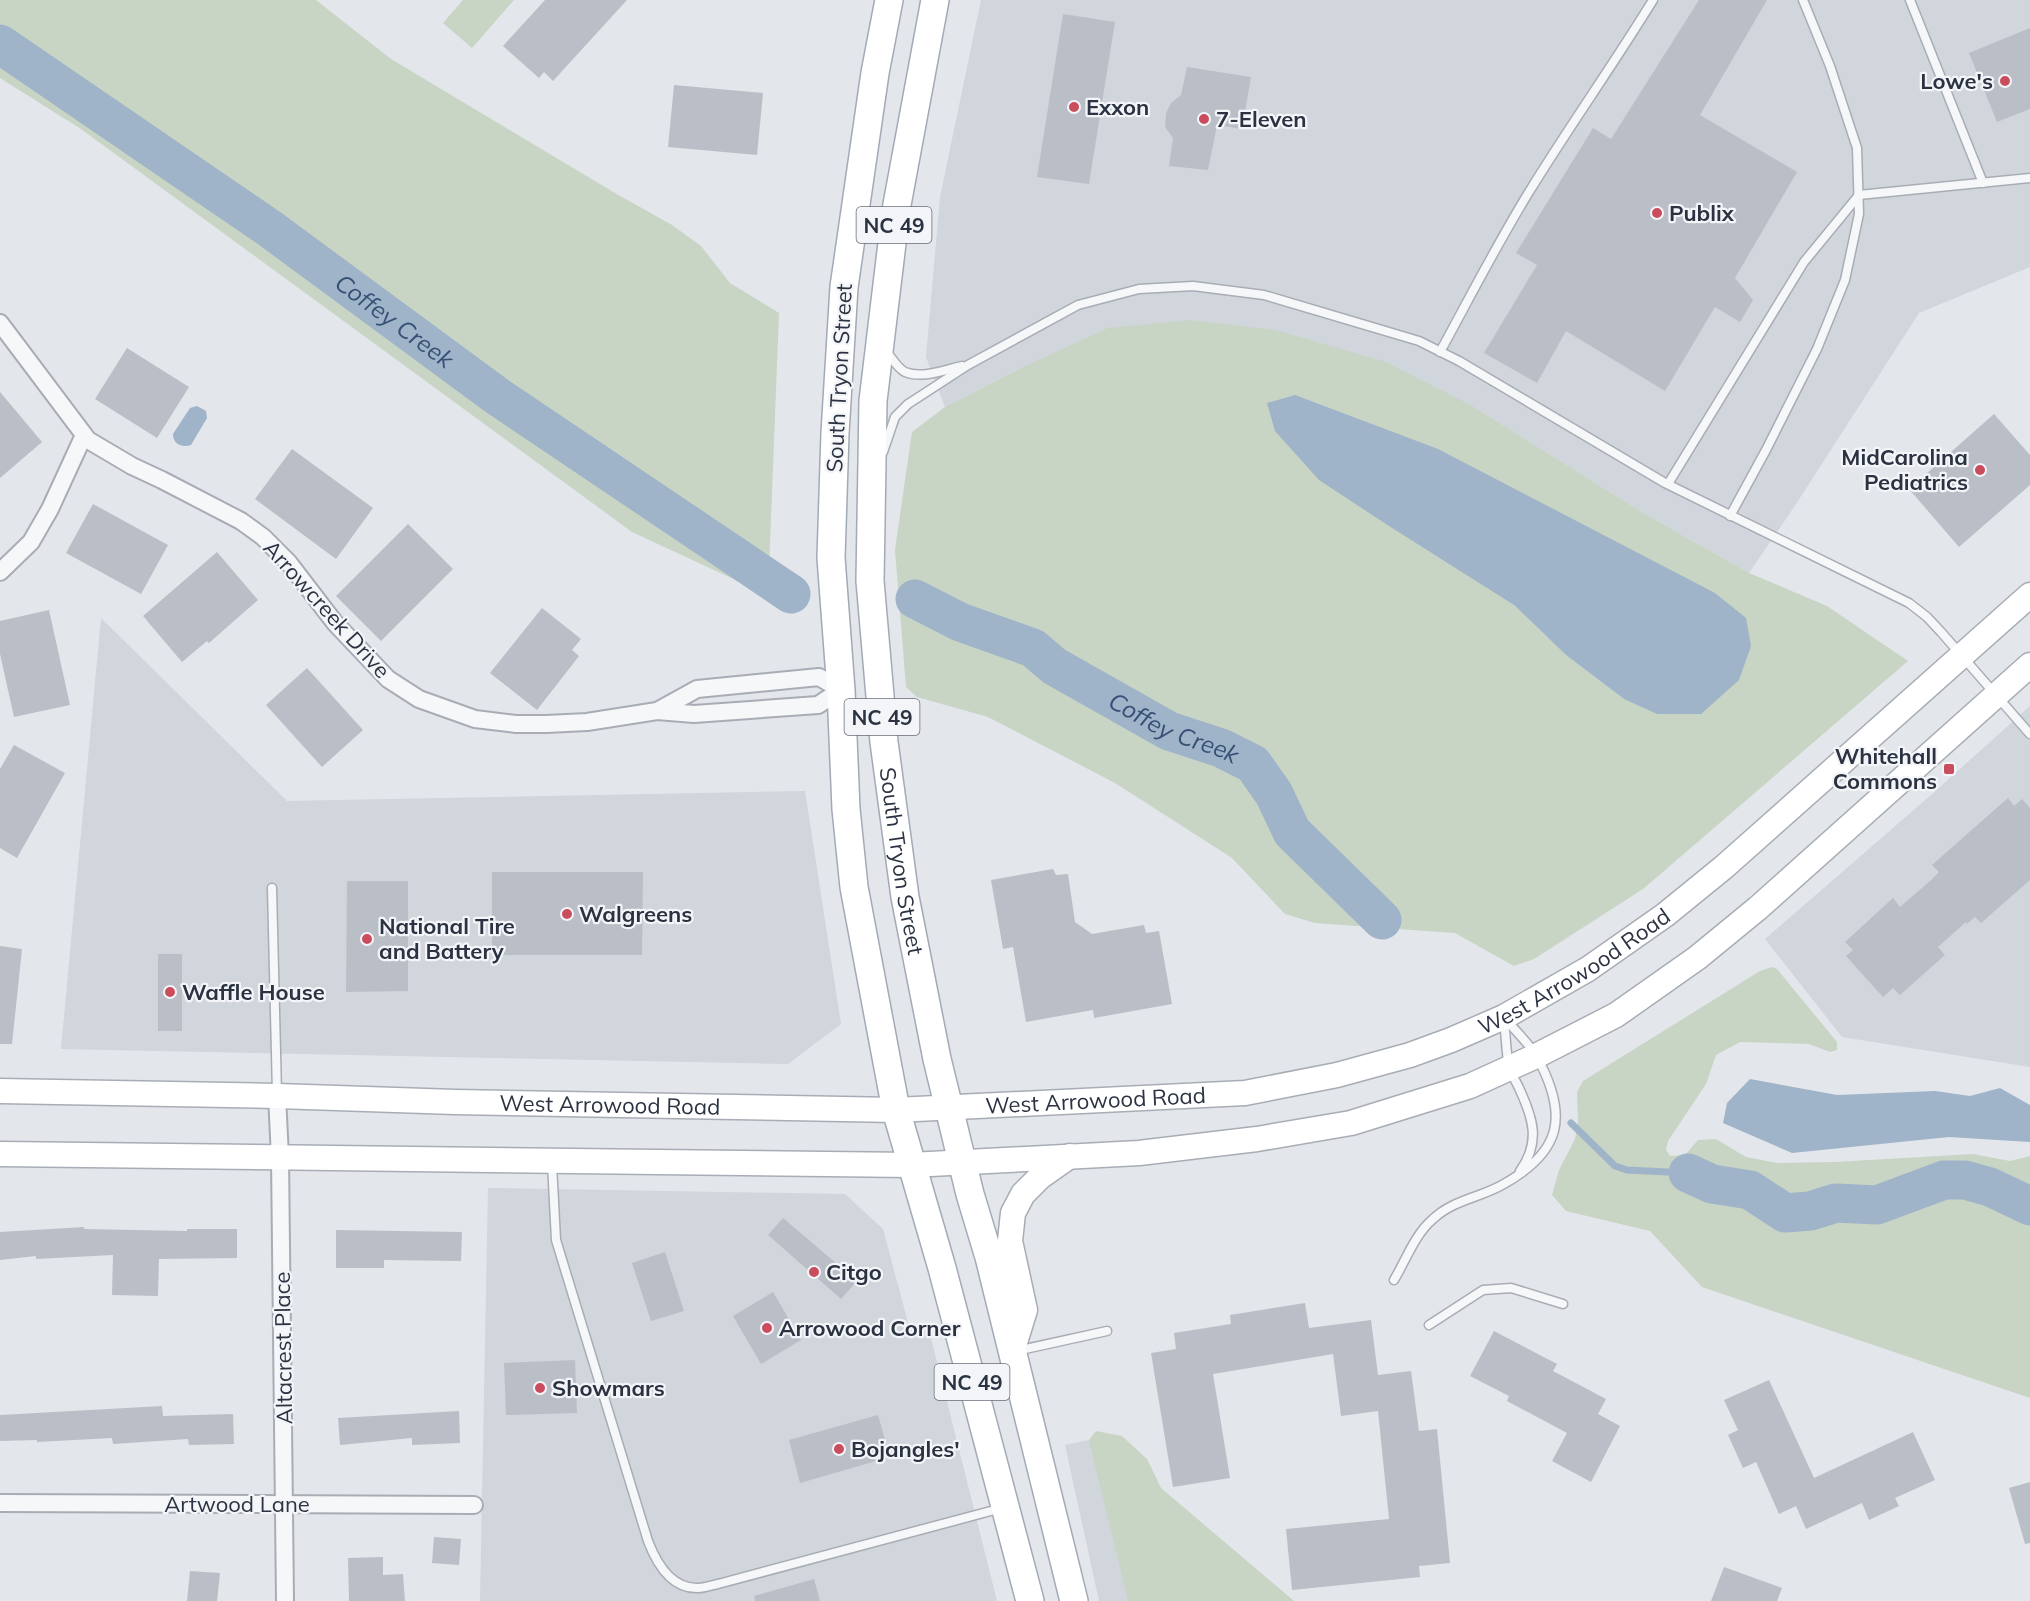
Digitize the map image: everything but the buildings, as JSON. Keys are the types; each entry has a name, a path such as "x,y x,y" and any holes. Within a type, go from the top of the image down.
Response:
{"main road":[{"name":"South Tryon Street","path":"889,0 874,73 844,287 835,433 831,558 850,857 896,1110 942,1268 1030,1601"},
{"name":"South Tryon Street","path":"936,0 896,210 873,401 870,581 884,742 905,897 937,1059 989,1257 1074,1601"},
{"name":"West Arrowood Road","path":"0,1091 896,1110 1245,1093 1296,1084 1410,1055 1504,1017 1588,969 1665,915 1724,867 2030,595"},
{"path":"0,1154 911,1165 1151,1152 1257,1139 1351,1123 1443,1095 1509,1069 1616,1015 1697,958 1767,901 2030,665"},
{"path":"1012,1352 1025,1310 1010,1241 1013,1214 1023,1194 1040,1177 1070,1156"}],"street":[{"name":"Arrowcreek Drive","path":"0,323 88,440 108,453 241,521 263,537 289,563 335,622 388,679 419,699 475,719 516,724 587,722 657,711 694,714 818,705 841,690 819,677 697,689 657,711"},
{"path":"0,572 31,542 50,509 84,435"},
{"name":"Altacrest Place","path":"277,1096 286,1504 285,1601"},
{"name":"Artwood Lane","path":"0,1503 474,1505"}],"lane":[{"path":"1440,352 1528,194 1653,0"},
{"path":"1730,516 1817,349 1845,280 1859,214 1857,148 1830,66 1803,0"},
{"path":"1910,0 1983,183"},
{"path":"1668,484 1804,262 1859,195 2030,178"},
{"path":"872,484 895,417 908,404 968,365 1078,305 1139,289 1193,286 1264,295 1419,341 1668,484 1909,603 1927,617 2030,734"},
{"path":"880,342 898,367 907,372 929,373 968,365"},
{"path":"272,888 277,1096"},
{"path":"1395,1280 1419,1236 1431,1220 1449,1206 1500,1186 1528,1169 1545,1152 1553,1139 1557,1124 1555,1103 1536,1056 1504,1017"},
{"path":"1504,1017 1509,1069 1528,1108 1533,1124 1532,1149 1517,1176"},
{"path":"552,1161 556,1240 648,1541 654,1557 665,1572 680,1585 698,1588 718,1584 1005,1507"},
{"path":"1430,1325 1483,1290 1511,1287 1563,1304"},
{"path":"1012,1352 1107,1331"}],"shaded area":[{"path":"981,0 2030,0 2030,267 1919,313 1749,573 1645,514 1474,407 1017,370 945,407 926,357 940,197"},
{"path":"101,618 287,801 805,791 841,1024 788,1064 61,1049"},
{"path":"2030,706 2030,1067 1842,1037 1765,939"},
{"path":"488,1188 845,1194 883,1229 910,1330 928,1326 997,1601 480,1601"},
{"path":"1089,1440 1279,1601 1099,1601 1065,1445"}],"green space":[{"path":"0,0 316,0 391,59 672,225 701,246 730,283 779,313 768,595 632,532 81,129 0,78"},
{"path":"463,0 514,0 472,48 443,23"},
{"path":"1190,320 1275,330 1386,362 1474,407 1645,514 1749,573 1827,606 1908,661 1643,889 1534,959 1514,966 1455,933 1315,923 1285,914 1232,858 1115,783 988,717 917,697 906,687 895,550 912,432 945,407 1017,370 1108,328","holes":["1675,574 1715,593 1624,699 1566,655 1514,605"]},
{"path":"1772,967 1777,969 1837,1042 1837,1050 1830,1052 1809,1044 1740,1042 1716,1055 1706,1084 1668,1141 1666,1150 1670,1156 1685,1155 1698,1140 1716,1139 1746,1157 1777,1163 1973,1154 2010,1161 2030,1156 2030,1398 1702,1287 1650,1231 1566,1211 1552,1195 1559,1170 1575,1139 1578,1122 1577,1092 1583,1081 1760,971"},
{"path":"1096,1431 1122,1436 1147,1459 1161,1488 1294,1601 1128,1601 1089,1440"}],"water":[{"path":"1295,395 1438,449 1715,593 1746,618 1751,646 1739,680 1701,714 1657,714 1624,699 1566,655 1514,605 1319,480 1275,431 1267,403"},
{"path":"197,406 206,411 207,418 191,445 184,446 175,440 173,434 190,408"},
{"path":"1750,1079 1837,1095 1935,1091 1970,1096 2000,1088 2030,1105 2030,1142 1949,1137 1792,1153 1723,1123 1727,1103"}],"waterway":[{"name":"Coffey Creek","path":"0,44 269,228 497,396 791,594"},
{"name":"Coffey Creek","path":"915,599 960,622 1033,648 1054,666 1169,731 1221,748 1253,764 1274,794 1292,832 1382,920"},
{"name":"Coffey Creek","path":"1571,1123 1615,1166 1627,1170 1688,1173"},
{"name":"Coffey Creek","path":"1688,1173 1712,1184 1750,1190 1785,1213 1810,1211 1836,1203 1877,1205 1944,1180 1965,1180 1990,1187 2030,1206"}],"place":[{"name":"Lowe's","path":"2005,81"},
{"name":"Exxon","path":"1074,107"},
{"name":"7-Eleven","path":"1204,119"},
{"name":"Publix","path":"1657,213"},
{"name":"MidCarolina Pediatrics","path":"1980,470"},
{"name":"Whitehall Commons","path":"1949,769"},
{"name":"Walgreens","path":"567,914"},
{"name":"National Tire and Battery","path":"367,939"},
{"name":"Waffle House","path":"170,992"},
{"name":"Citgo","path":"814,1272"},
{"name":"Arrowood Corner","path":"767,1328"},
{"name":"Showmars","path":"540,1388"},
{"name":"Bojangles'","path":"839,1449"}]}
